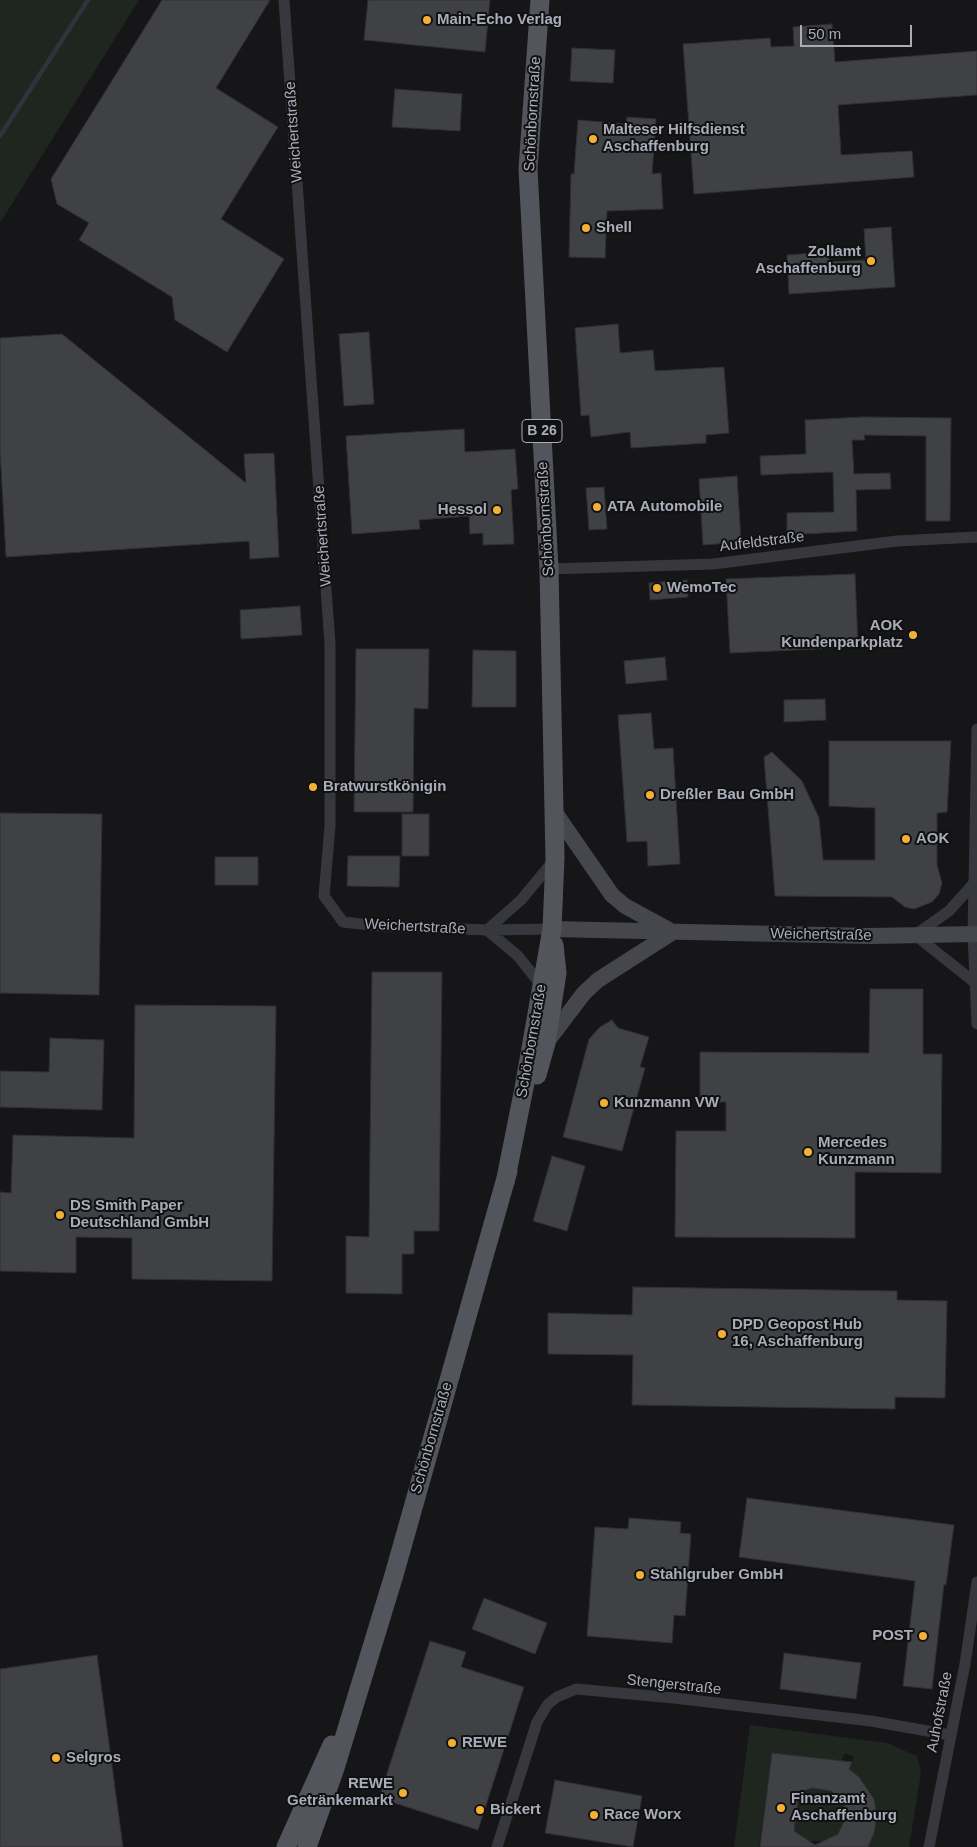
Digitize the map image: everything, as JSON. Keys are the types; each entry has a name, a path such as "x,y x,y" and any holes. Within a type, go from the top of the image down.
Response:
{"main road":[{"name":"Schönbornstraße","path":"505,1182 552,929 555,858 556,814 549,569 528,169 540,0"},
{"path":"556,814 612,895 641,916 673,932"},
{"name":"Schönbornstraße","path":"307,1847 335,1768 358,1693 546,1042 558,966 552,929"},
{"name":"Weichertstraße","path":"552,929 915,935 975,934"},
{"path":"546,1042 584,994 598,980 673,932"},
{"name":"Schönbornstraße","path":"286,1847 358,1693"}],"street":[{"name":"Weichertstraße","path":"284,0 330,644 330,826 324,896 344,922 380,926 487,930 552,929"},
{"name":"Aufeldstraße","path":"549,569 713,564 897,540 977,537"},
{"path":"977,729 975,934 977,1024"},
{"path":"487,930 521,900 555,858"},
{"path":"976,883 949,911 915,935 976,980"},
{"name":"Weichertstraße","path":"487,930 518,956 542,985"},
{"name":"Auhofstraße","path":"929,1847 968,1643 977,1582"},
{"name":"Stengerstraße","path":"497,1847 537,1722 553,1700 576,1690 674,1698 871,1722 950,1735"}],"shaded area":[{"path":"0,0 139,0 0,223"},
{"path":"750,1725 887,1743 917,1756 921,1772 909,1847 868,1847 874,1833 877,1816 874,1799 859,1777 849,1769 854,1757 845,1753 840,1763 832,1760 772,1753 759,1847 734,1847"},
{"path":"813,1788 831,1791 843,1800 847,1815 838,1834 823,1841 809,1841 794,1831 799,1792"}],"building":[{"path":"162,0 270,0 216,88 278,127 221,219 284,259 227,352 175,320 172,297 79,240 89,223 57,204 51,179"},
{"name":"Main-Echo Verlag","path":"368,0 490,0 485,52 364,40"},
{"path":"832,24 835,62 977,51 977,95 838,105 841,155 912,151 914,177 694,194 683,44 770,38 771,47 794,46 793,27"},
{"path":"572,48 615,50 613,83 570,81"},
{"path":"395,89 462,94 460,131 392,127"},
{"path":"627,117 656,119 652,174 661,173 663,209 607,211 605,258 569,257 571,174 574,174 578,120 626,124"},
{"name":"Zollamt Aschaffenburg","path":"891,227 895,287 789,294 787,255 829,252 829,262 866,260 864,229"},
{"path":"618,324 620,353 653,350 655,371 724,367 729,433 706,435 706,443 631,448 630,432 591,437 589,415 581,416 575,328"},
{"path":"369,332 374,404 344,406 339,334"},
{"path":"62,334 246,483 244,454 274,453 279,557 250,559 249,541 6,557 0,450 0,338"},
{"path":"864,417 951,418 950,521 926,521 926,436 864,435 865,440 852,440 854,474 890,473 891,489 856,490 857,531 787,535 787,513 834,512 833,472 761,475 760,456 806,454 805,420"},
{"path":"464,429 465,452 515,449 518,489 511,490 514,544 483,545 483,533 470,534 469,516 419,520 420,529 352,534 346,436"},
{"path":"737,476 741,542 703,545 699,479"},
{"path":"604,487 607,529 589,530 586,488"},
{"path":"855,574 858,647 730,653 726,579"},
{"path":"687,580 688,597 650,600 649,583"},
{"path":"300,606 302,635 241,639 240,610"},
{"path":"356,649 429,649 428,709 414,708 413,812 354,812"},
{"path":"473,650 516,651 516,707 472,707"},
{"path":"665,657 667,680 626,684 624,661"},
{"path":"825,699 826,720 784,722 784,700"},
{"name":"Dreßler Bau GmbH","path":"651,713 654,749 673,748 680,864 648,866 647,841 627,842 618,715"},
{"name":"AOK","path":"829,741 951,741 947,812 937,813 937,865 942,883 939,894 932,902 914,909 905,907 892,897 775,896 764,757 772,752 802,781 819,818 823,860 875,860 875,808 829,806"},
{"path":"0,813 102,814 99,995 0,993"},
{"path":"402,814 429,814 429,856 402,856"},
{"path":"348,856 400,856 399,887 347,886"},
{"path":"215,857 258,857 258,885 215,885"},
{"path":"372,972 442,972 439,1231 414,1231 414,1254 402,1254 402,1294 346,1293 346,1236 369,1237"},
{"name":"Mercedes Kunzmann","path":"870,989 923,989 923,1054 942,1054 941,1173 855,1172 855,1238 675,1237 676,1131 726,1131 726,1102 700,1102 700,1052 869,1053"},
{"path":"135,1005 276,1006 272,1281 132,1279 132,1238 76,1237 76,1273 0,1271 0,1192 11,1193 13,1135 134,1138"},
{"name":"Kunzmann VW","path":"612,1020 618,1028 649,1037 640,1067 645,1068 622,1151 563,1137 589,1039 600,1027"},
{"path":"50,1038 104,1040 102,1110 0,1107 0,1071 49,1072"},
{"path":"552,1156 585,1166 567,1231 533,1221"},
{"name":"DPD Geopost Hub 16, Aschaffenburg","path":"633,1287 897,1291 897,1300 947,1301 945,1398 895,1397 895,1409 632,1405 633,1355 548,1354 548,1313 632,1315"},
{"path":"747,1498 954,1525 946,1585 944,1584 932,1689 903,1686 915,1581 739,1557"},
{"name":"Stahlgruber GmbH","path":"629,1518 681,1522 680,1533 691,1534 685,1616 674,1615 672,1643 587,1636 595,1527 628,1529"},
{"path":"484,1598 547,1623 535,1654 472,1629"},
{"name":"REWE","path":"430,1641 466,1652 461,1667 524,1687 478,1830 379,1798"},
{"path":"784,1653 861,1663 856,1699 780,1689"},
{"name":"Selgros","path":"97,1655 123,1847 0,1847 0,1669"},
{"name":"Finanzamt Aschaffenburg","path":"772,1753 852,1762 849,1769 859,1777 874,1799 877,1816 874,1833 868,1847 760,1847","holes":["813,1788 831,1791 843,1800 847,1815 838,1834 815,1845 794,1831 799,1792"]},
{"name":"Race Worx","path":"555,1780 642,1796 633,1847 545,1833"}],"waterway":[{"path":"0,136 88,0"}],"place":[{"name":"Main-Echo Verlag","path":"427,20"},
{"name":"Malteser Hilfsdienst Aschaffenburg","path":"593,139"},
{"name":"Shell","path":"586,228"},
{"name":"Zollamt Aschaffenburg","path":"871,261"},
{"name":"ATA Automobile","path":"597,507"},
{"name":"Hessol","path":"497,510"},
{"name":"WemoTec","path":"657,588"},
{"name":"AOK Kundenparkplatz","path":"913,635"},
{"name":"Bratwurstkönigin","path":"313,787"},
{"name":"Dreßler Bau GmbH","path":"650,795"},
{"name":"AOK","path":"906,839"},
{"name":"Kunzmann VW","path":"604,1103"},
{"name":"Mercedes Kunzmann","path":"808,1152"},
{"name":"DS Smith Paper Deutschland GmbH","path":"60,1215"},
{"name":"DPD Geopost Hub 16, Aschaffenburg","path":"722,1334"},
{"name":"Stahlgruber GmbH","path":"640,1575"},
{"name":"POST","path":"923,1636"},
{"name":"REWE","path":"452,1743"},
{"name":"Selgros","path":"56,1758"},
{"name":"REWE Getränkemarkt","path":"403,1793"},
{"name":"Finanzamt Aschaffenburg","path":"781,1808"},
{"name":"Bickert","path":"480,1810"},
{"name":"Race Worx","path":"594,1815"}]}
